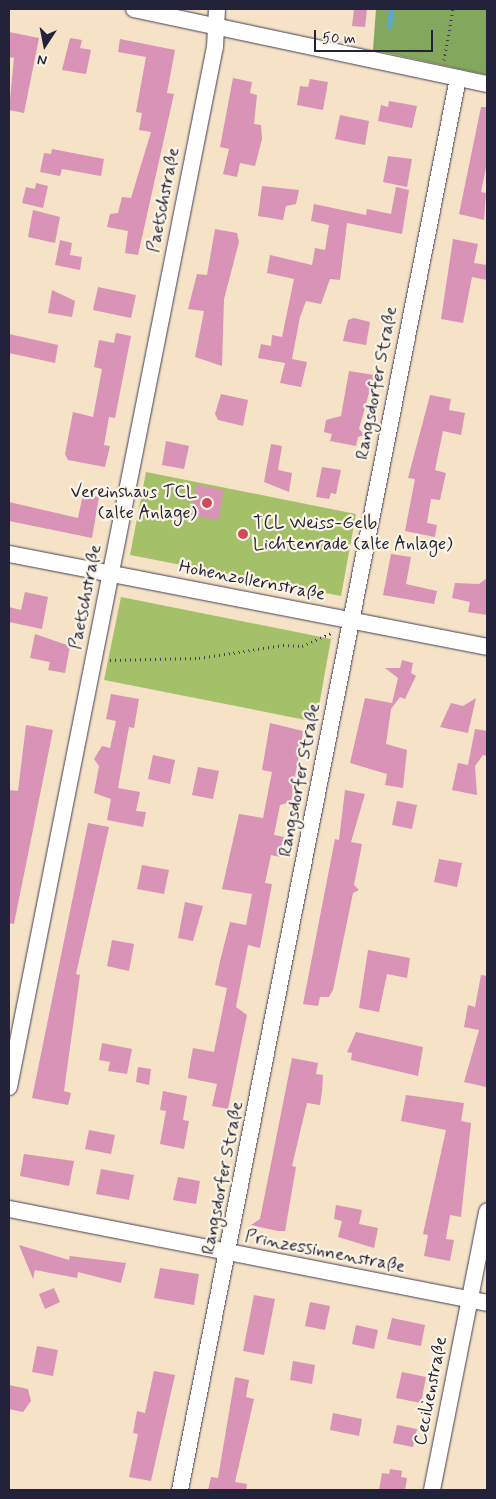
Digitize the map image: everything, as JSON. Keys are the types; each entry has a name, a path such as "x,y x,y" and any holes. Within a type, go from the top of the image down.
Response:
{"street":[{"path":"134,9 487,84"},
{"name":"Paetschstraße","path":"9,1087 111,574 216,26 217,9"},
{"name":"Rangsdorfer Straße","path":"180,1490 352,621 450,76"},
{"name":"Hohenzollernstraße","path":"9,554 487,647"},
{"name":"Prinzessinnenstraße","path":"9,1210 487,1303"},
{"name":"Cecilienstraße","path":"432,1490 487,1211"}],"path":[{"path":"450,76 453,9"},
{"path":"106,660 199,658 283,645 302,646 337,631"}],"green space":[{"path":"376,9 487,9 487,75 373,50"},
{"name":"TCL Weiss-Gelb Lichtenrade (alte Anlage)","path":"146,472 356,514 341,596 130,555"},
{"path":"121,597 331,639 316,722 104,680"}],"building":[{"path":"354,9 367,9 365,27 352,26"},
{"path":"9,32 39,38 24,113 9,110 14,58 9,57"},
{"path":"70,38 82,40 80,48 91,50 86,74 62,70"},
{"path":"120,39 175,50 167,93 174,94 138,255 125,253 128,231 107,227 110,214 118,213 122,197 131,198 151,132 139,130 142,113 136,112 146,57 118,52"},
{"path":"233,78 252,82 250,93 257,95 254,124 261,125 262,139 255,166 240,163 237,177 223,174 229,149 220,147"},
{"path":"310,79 328,82 323,110 297,105 300,86 308,87"},
{"path":"389,101 417,106 412,128 378,121 381,105 388,107"},
{"path":"481,107 487,107 487,163 481,192 486,193 484,220 459,214"},
{"path":"340,115 369,121 365,145 335,139"},
{"path":"52,149 104,159 101,176 62,169 60,176 40,172 44,153 51,154"},
{"path":"388,156 412,159 407,187 383,182"},
{"path":"36,183 48,186 43,208 22,203 26,187 35,189"},
{"path":"262,186 299,190 296,204 286,206 283,220 258,216"},
{"path":"396,187 409,190 402,234 347,223 340,280 330,279 321,304 306,301 300,317 292,359 307,362 301,387 280,383 285,363 258,358 261,344 271,346 272,335 282,337 294,279 267,273 270,255 312,265 315,248 325,250 329,225 311,221 314,204 366,215 367,209 391,214"},
{"path":"33,210 60,217 55,243 28,237"},
{"path":"215,229 237,233 239,242 224,299 222,366 195,357 204,311 188,309 197,274 207,275"},
{"path":"453,239 478,244 474,263 487,265 487,280 472,277 463,323 441,319"},
{"path":"60,240 72,243 70,255 82,257 80,270 55,265"},
{"path":"98,287 136,295 131,318 93,310"},
{"path":"52,290 75,301 72,317 48,313"},
{"path":"354,318 370,322 366,345 343,341 348,320"},
{"path":"116,333 131,336 115,418 109,417 104,445 110,446 105,467 68,460 65,454 73,412 93,417 102,369 94,367 99,340 114,343"},
{"path":"9,334 58,345 55,363 9,353"},
{"path":"349,371 374,375 359,429 365,435 358,437 356,446 330,441 332,434 324,432 326,420 341,416"},
{"path":"221,394 248,400 243,426 218,420 215,414"},
{"path":"430,395 451,399 449,410 465,413 461,435 443,431 435,470 446,473 440,500 431,499 427,523 437,525 435,537 405,531 415,479 408,478"},
{"path":"166,441 189,446 184,469 162,465"},
{"path":"271,444 282,446 278,470 292,473 289,492 264,482"},
{"path":"322,467 341,470 336,494 331,493 329,499 316,497"},
{"name":"Vereinshaus TCL (alte Anlage)","path":"196,485 224,490 218,520 191,515"},
{"path":"83,494 99,497 92,538 9,521 9,502 78,518"},
{"path":"391,554 411,557 406,584 437,591 434,604 383,595"},
{"path":"487,578 487,615 468,612 470,602 452,598 455,583 479,584"},
{"path":"25,592 48,597 42,629 9,622 9,607 21,610"},
{"path":"35,634 70,646 65,673 48,670 50,662 30,658"},
{"path":"402,660 413,663 411,673 416,676 405,699 400,697 391,709 386,744 407,750 403,788 385,785 387,774 350,763 365,698 392,703 398,678 385,668 400,668"},
{"path":"111,694 139,699 134,728 129,727 118,788 140,792 136,811 146,812 143,827 107,820 111,799 94,793 99,766 94,759 102,746 110,748 116,721 106,719"},
{"path":"476,698 468,733 440,727 451,703 463,706"},
{"path":"270,723 303,731 291,802 280,805 274,835 284,837 280,857 271,855 265,883 272,884 260,948 248,945 236,1007 247,1015 228,1109 212,1106 217,1084 188,1078 193,1048 214,1052 227,988 215,985 230,922 246,925 252,894 222,889 239,814 263,818 272,772 262,770"},
{"path":"26,725 53,730 14,924 9,923 9,790 18,791"},
{"path":"475,729 487,731 487,756 483,755 475,766 477,795 452,790 458,763 468,765"},
{"path":"153,755 175,760 170,784 148,779"},
{"path":"198,767 219,771 213,799 192,795"},
{"path":"345,790 365,794 351,842 362,844 354,885 359,890 353,893 333,990 329,997 320,997 318,1006 303,1004 335,839 339,840"},
{"path":"397,801 417,805 412,829 392,825"},
{"path":"88,823 109,827 76,974 80,975 64,1091 71,1093 68,1105 32,1098"},
{"path":"439,859 462,863 457,887 434,882"},
{"path":"142,865 169,870 164,894 137,889"},
{"path":"185,902 203,906 193,941 178,938"},
{"path":"112,940 134,944 129,971 107,966"},
{"path":"368,950 410,958 407,978 387,974 379,1012 359,1008"},
{"path":"481,975 487,976 486,1087 464,1082 479,1030 464,1027 468,1005 475,1007"},
{"path":"356,1032 423,1047 418,1076 351,1060 352,1053 347,1052"},
{"path":"102,1043 132,1049 127,1074 108,1071 110,1062 99,1060"},
{"path":"292,1058 318,1063 316,1074 323,1075 322,1091 320,1105 307,1103 292,1166 296,1167 285,1231 278,1231 251,1225 260,1219"},
{"path":"138,1067 151,1069 149,1085 136,1082"},
{"path":"163,1091 187,1096 183,1120 189,1121 184,1149 160,1144 166,1111 160,1110"},
{"path":"406,1095 464,1103 461,1121 471,1123 461,1217 450,1215 446,1239 454,1240 450,1261 424,1256 428,1235 423,1234 446,1130 401,1121"},
{"path":"89,1130 115,1135 111,1154 85,1149"},
{"path":"24,1154 74,1161 69,1186 20,1176"},
{"path":"101,1169 134,1175 129,1200 96,1194"},
{"path":"178,1177 200,1181 196,1204 173,1200"},
{"path":"336,1205 362,1210 359,1224 378,1228 374,1248 338,1237 342,1221 334,1219"},
{"path":"19,1245 69,1260 70,1256 126,1263 121,1283 78,1272 77,1278 35,1270 33,1279"},
{"path":"160,1268 199,1274 194,1305 154,1298"},
{"path":"54,1288 60,1302 45,1309 39,1294"},
{"path":"254,1295 275,1299 264,1355 243,1351"},
{"path":"310,1302 330,1306 325,1330 305,1326"},
{"path":"392,1318 425,1325 421,1346 387,1339"},
{"path":"356,1325 378,1330 374,1349 352,1344"},
{"path":"37,1346 58,1350 53,1376 32,1372"},
{"path":"293,1361 315,1365 312,1384 290,1380"},
{"path":"154,1371 175,1375 151,1481 129,1477 138,1434 133,1433 137,1411 145,1413"},
{"path":"402,1372 426,1377 421,1403 396,1398"},
{"path":"235,1377 249,1380 246,1397 254,1399 235,1482 247,1484 246,1490 208,1490 211,1477 218,1478"},
{"path":"9,1385 28,1389 31,1401 23,1412 9,1409"},
{"path":"333,1413 362,1419 359,1436 330,1430"},
{"path":"397,1425 417,1429 413,1447 393,1443"},
{"path":"390,1469 402,1471 401,1477 407,1478 405,1490 379,1490 382,1473 389,1474"}],"waterway":[{"path":"389,27 391,9"}],"place":[{"name":"Vereinshaus TCL (alte Anlage)","path":"207,503"},
{"name":"TCL Weiss-Gelb Lichtenrade (alte Anlage)","path":"243,534"}]}
